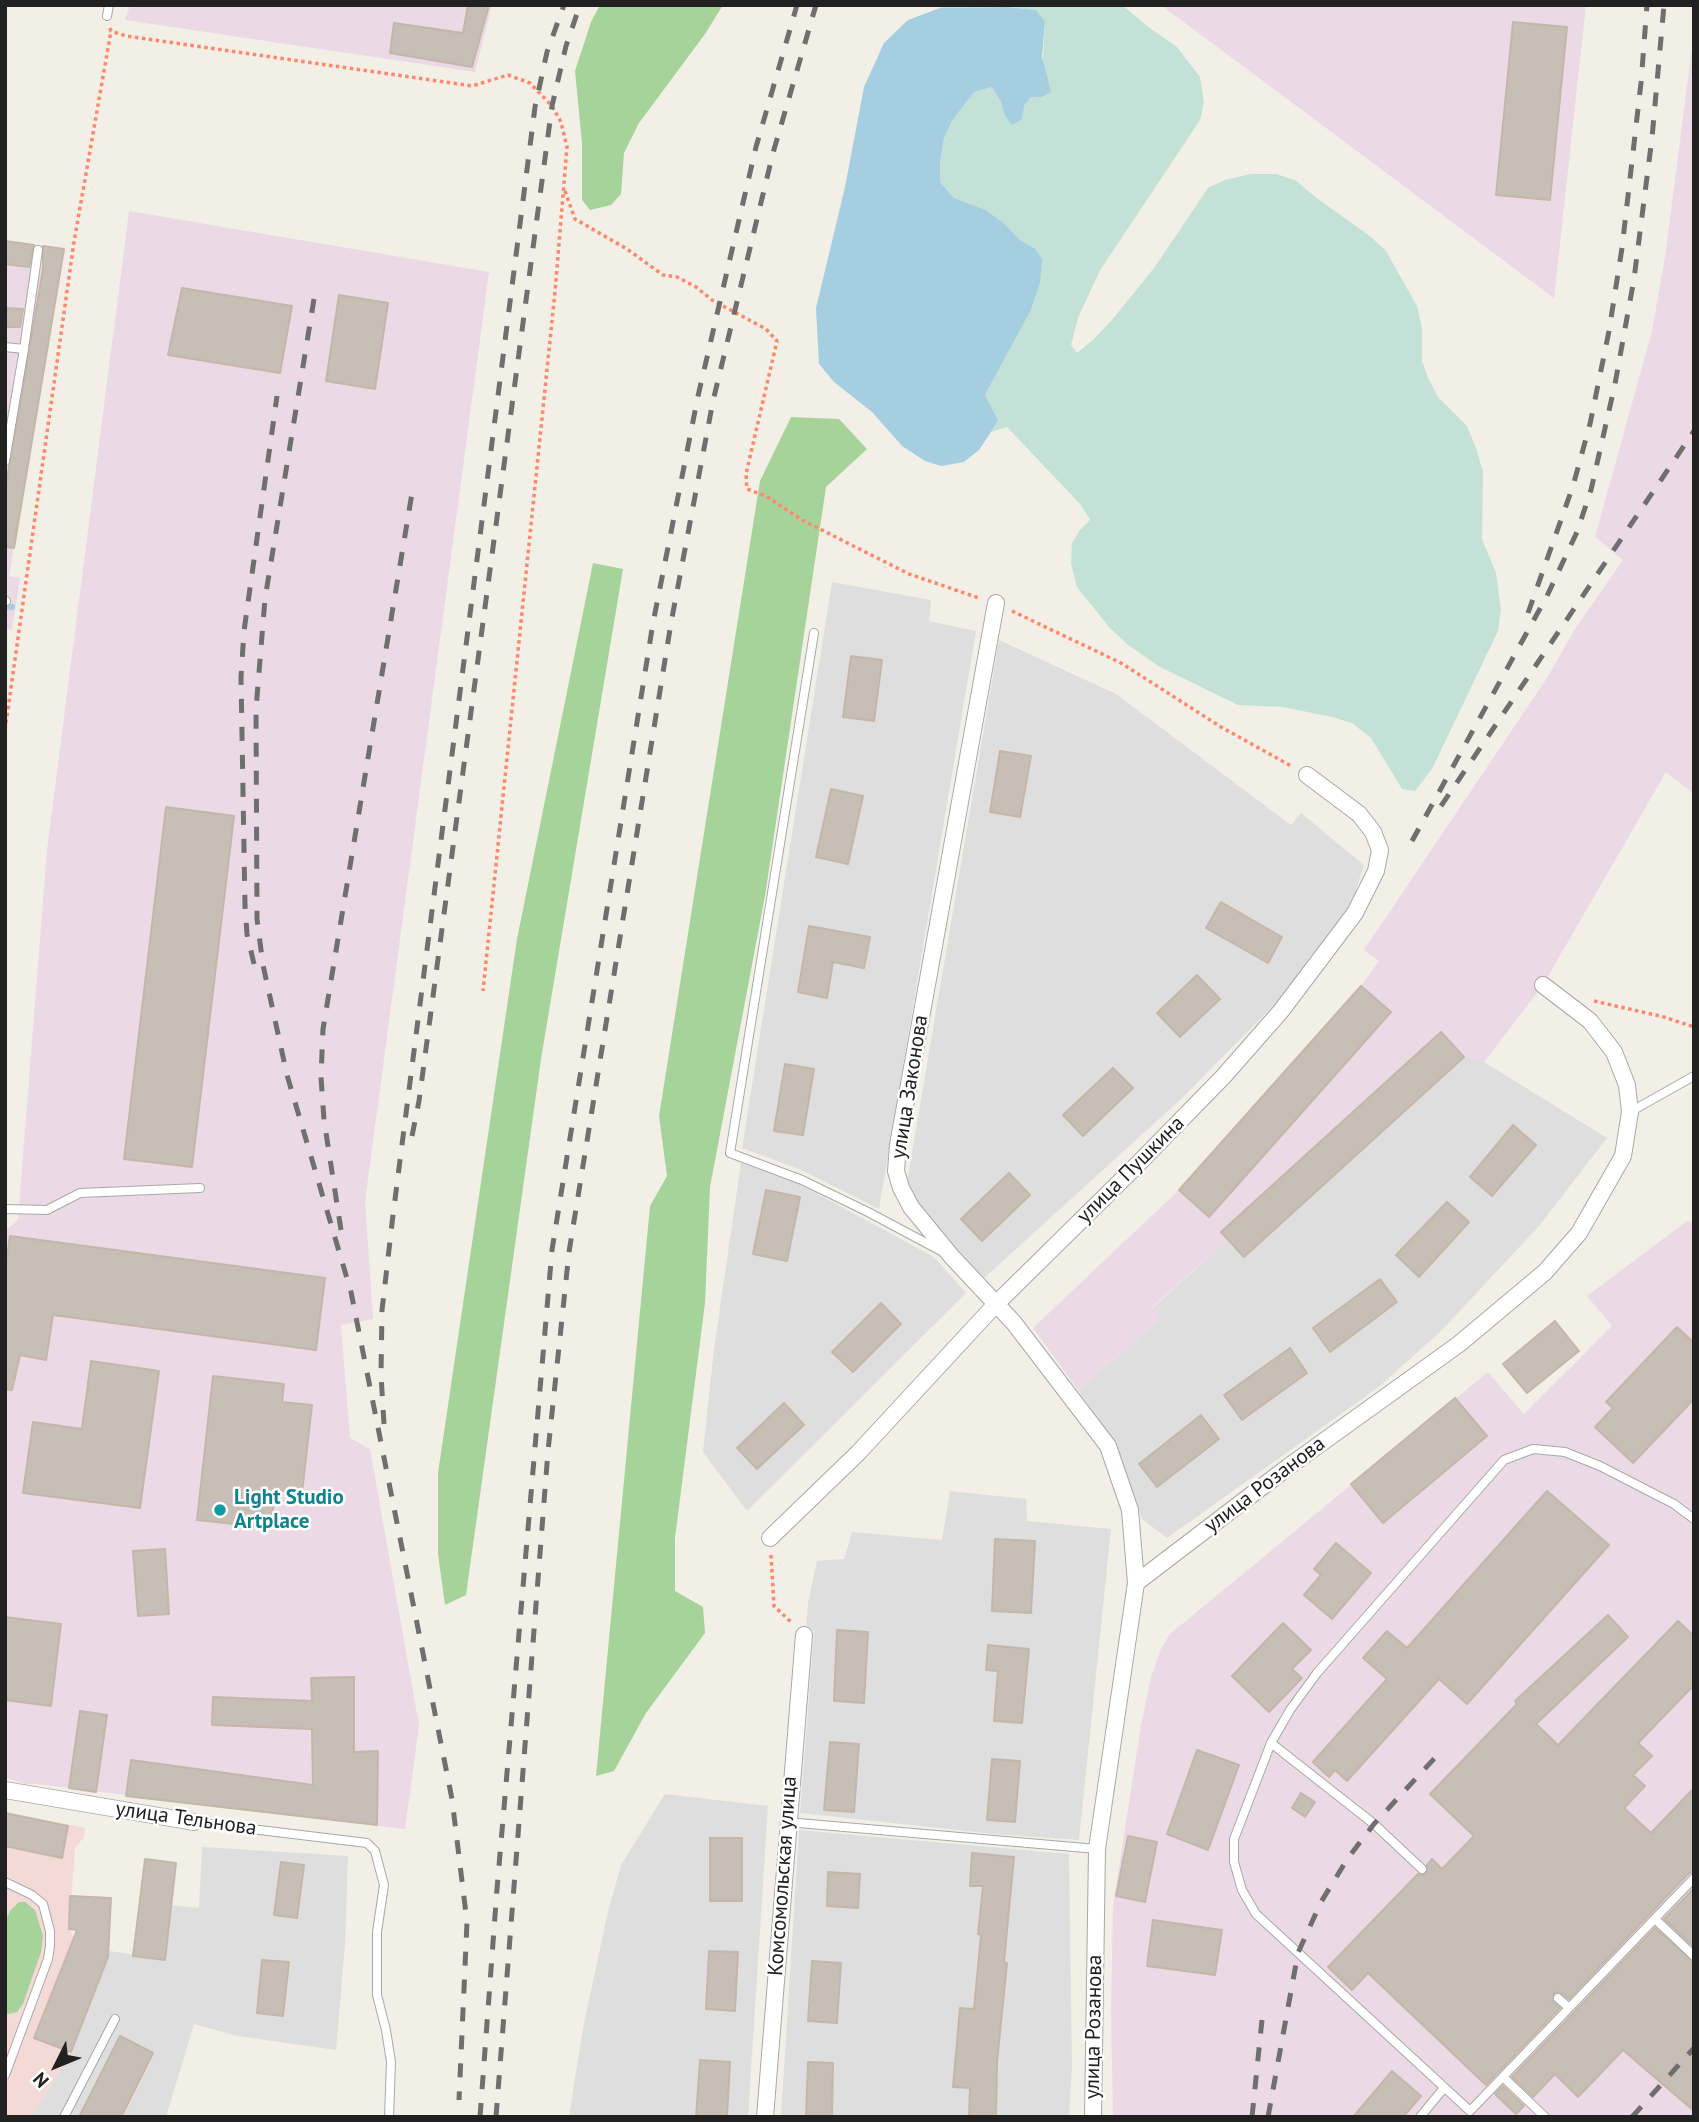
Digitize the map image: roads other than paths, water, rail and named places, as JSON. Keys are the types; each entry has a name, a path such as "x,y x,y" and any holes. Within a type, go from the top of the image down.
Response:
{"street":[{"name":"улица Законова","path":"996,603 898,1145 896,1171 911,1207 952,1257 1014,1323 1108,1446 1130,1510 1136,1583"},
{"name":"улица Пушкина","path":"770,1538 858,1453 996,1304 1132,1171 1223,1077 1281,1011 1355,913 1376,871 1380,850 1373,832 1359,814 1307,775"},
{"name":"улица Розанова","path":"1093,2117 1097,1849 1136,1583 1288,1467 1458,1344 1545,1272 1579,1233 1623,1156 1630,1112 1626,1085 1614,1052 1590,1021 1543,985"},
{"name":"Комсомольская улица","path":"765,2117 804,1635"},
{"name":"улица Тельнова","path":"5,1790 194,1822"}],"lane":[{"path":"107,16 109,5"},
{"path":"5,461 37,250"},
{"path":"5,347 24,349"},
{"path":"814,633 730,1153 802,1180 952,1257"},
{"path":"1630,1112 1694,1076"},
{"path":"5,1209 47,1210 80,1193 200,1188"},
{"path":"1694,1519 1674,1504 1601,1466 1564,1452 1533,1449 1504,1460 1317,1673 1290,1710 1271,1743 1234,1839 1234,1862 1242,1890 1256,1914 1471,2111 1694,1878"},
{"path":"1271,1743 1374,1824 1422,1869"},
{"name":"улица Тельнова","path":"194,1822 367,1843 375,1851 381,1865 384,1885 377,1932 377,1995 391,2062 389,2117"},
{"path":"787,1822 1097,1849"},
{"path":"5,1882 32,1895 43,1904 50,1931 48,1959 5,2075"},
{"path":"1655,1919 1694,1956"},
{"path":"1558,1998 1569,2008"},
{"path":"64,2117 115,2019"},
{"path":"1503,2077 1545,2117"},
{"path":"1420,2117 1444,2088"}],"waterway":[{"path":"5,606 12,607"}],"railway":[{"path":"384,1424 381,1375 382,1310 393,1215 535,107 547,52 564,5"},
{"path":"412,1136 419,1101 552,106 566,46 580,5"},
{"path":"480,2117 552,1250 653,623 698,396 756,147 797,5"},
{"path":"496,2117 548,1451 569,1252 671,623 713,401 773,153 816,5"},
{"path":"1528,613 1573,486 1590,424 1609,331 1622,248 1647,5"},
{"path":"1412,841 1547,596 1577,532 1591,490 1615,384 1634,279 1652,138 1664,5"},
{"path":"314,299 265,599 256,709 257,919 263,965 287,1075 351,1292 452,1799 467,1922 459,2100"},
{"path":"254,964 247,934 245,906 241,677 244,631 277,396"},
{"path":"1441,806 1694,431"},
{"path":"341,1230 324,1120 321,1077 323,1029 413,487"},
{"path":"1268,2117 1298,1953 1321,1902 1348,1858 1374,1824 1443,1749"},
{"path":"1252,2117 1262,2020"},
{"path":"1632,2117 1694,2048"}],"place":[{"name":"Light Studio Artplace","path":"220,1510"}]}
